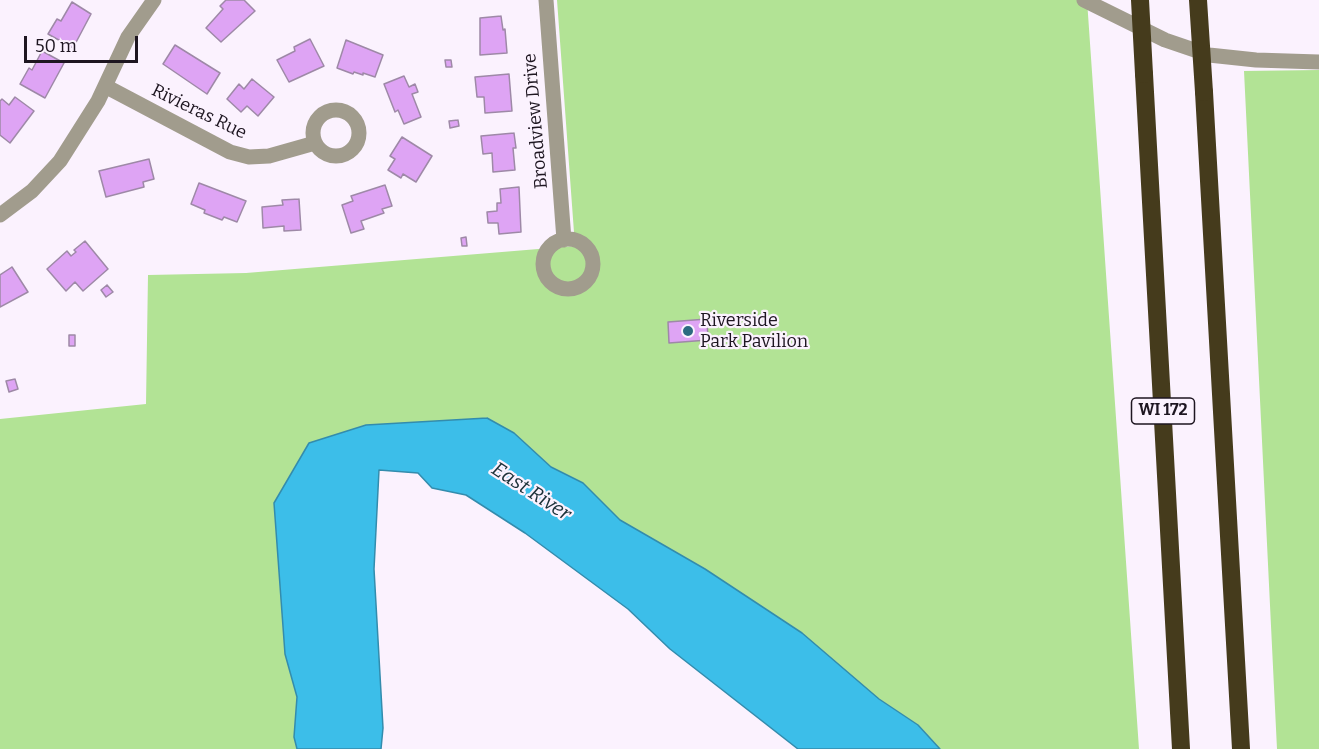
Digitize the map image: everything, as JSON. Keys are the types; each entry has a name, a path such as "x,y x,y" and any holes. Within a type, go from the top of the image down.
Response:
{"highway":[{"name":"WI 172","path":"1140,0 1181,749"},
{"name":"WI 172","path":"1198,0 1241,749"}],"street":[{"path":"0,215 32,191 60,161 98,101 128,37 154,0"},
{"name":"Broadview Drive","path":"546,0 564,240"},
{"path":"1084,0 1165,40 1209,55 1256,60 1319,62"},
{"name":"Rivieras Rue","path":"105,86 230,152 249,157 269,156 315,143"}],"green space":[{"path":"557,0 1087,0 1139,749 940,749 918,725 879,699 705,569 620,520 583,483 551,467 514,433 486,418 440,422 309,443 274,503 285,654 297,697 294,737 297,749 0,749 0,419 146,404 148,275 246,273 575,246"},
{"path":"1319,70 1319,749 1277,749 1244,71"}],"water":[{"name":"East River","path":"487,418 514,433 551,467 583,483 620,520 705,569 802,633 879,699 918,725 940,749 798,749 670,649 628,609 525,533 466,495 432,488 418,473 379,470 374,569 383,728 381,749 297,749 294,737 297,697 285,654 274,503 309,443 366,425"}],"building":[{"path":"226,0 244,0 255,11 221,42 206,28 223,9 220,6"},
{"path":"72,2 91,14 73,48 48,34 57,19 61,21"},
{"path":"501,16 503,30 505,29 507,53 480,55 480,18"},
{"path":"310,39 324,66 289,82 277,60 295,51 294,47"},
{"path":"346,40 383,55 375,77 363,73 363,75 354,72 353,74 337,68"},
{"path":"175,45 220,73 207,94 163,64"},
{"path":"42,51 64,63 45,98 20,84 29,68 32,70"},
{"path":"445,60 451,60 452,67 446,67"},
{"path":"509,74 512,111 485,113 484,97 477,97 475,77"},
{"path":"404,76 409,87 415,84 418,92 412,94 421,117 404,124 398,110 395,112 384,84"},
{"path":"252,79 274,97 258,116 247,106 241,112 227,99 239,84 244,89"},
{"path":"15,97 34,111 10,143 0,135 0,101 2,99 9,105"},
{"path":"458,120 459,126 450,128 449,121"},
{"path":"514,133 515,170 493,172 492,153 483,154 481,136"},
{"path":"402,137 432,156 416,182 403,174 401,178 388,170 395,159 390,156"},
{"path":"149,159 154,179 143,182 144,187 106,197 99,171"},
{"path":"199,183 246,201 237,222 224,217 222,220 204,213 205,210 191,204"},
{"path":"385,185 392,206 382,209 384,213 361,221 364,229 351,233 342,205 353,201 351,196"},
{"path":"519,187 521,232 499,234 498,223 488,223 487,212 497,211 497,203 501,203 500,189"},
{"path":"299,199 301,230 284,231 284,226 263,228 262,207 283,205 282,200"},
{"path":"466,237 467,246 462,246 461,238"},
{"path":"85,241 108,269 83,291 75,282 66,291 47,269 67,251 71,256 76,252 74,250"},
{"path":"12,267 28,292 0,307 0,275"},
{"path":"107,285 113,292 106,297 101,290"},
{"name":"Riverside Park Pavilion","path":"707,319 708,340 669,343 668,322"},
{"path":"69,335 75,335 75,346 69,346"},
{"path":"15,379 18,389 9,392 6,381"}],"place":[{"name":"Riverside Park Pavilion","path":"688,331"}]}
